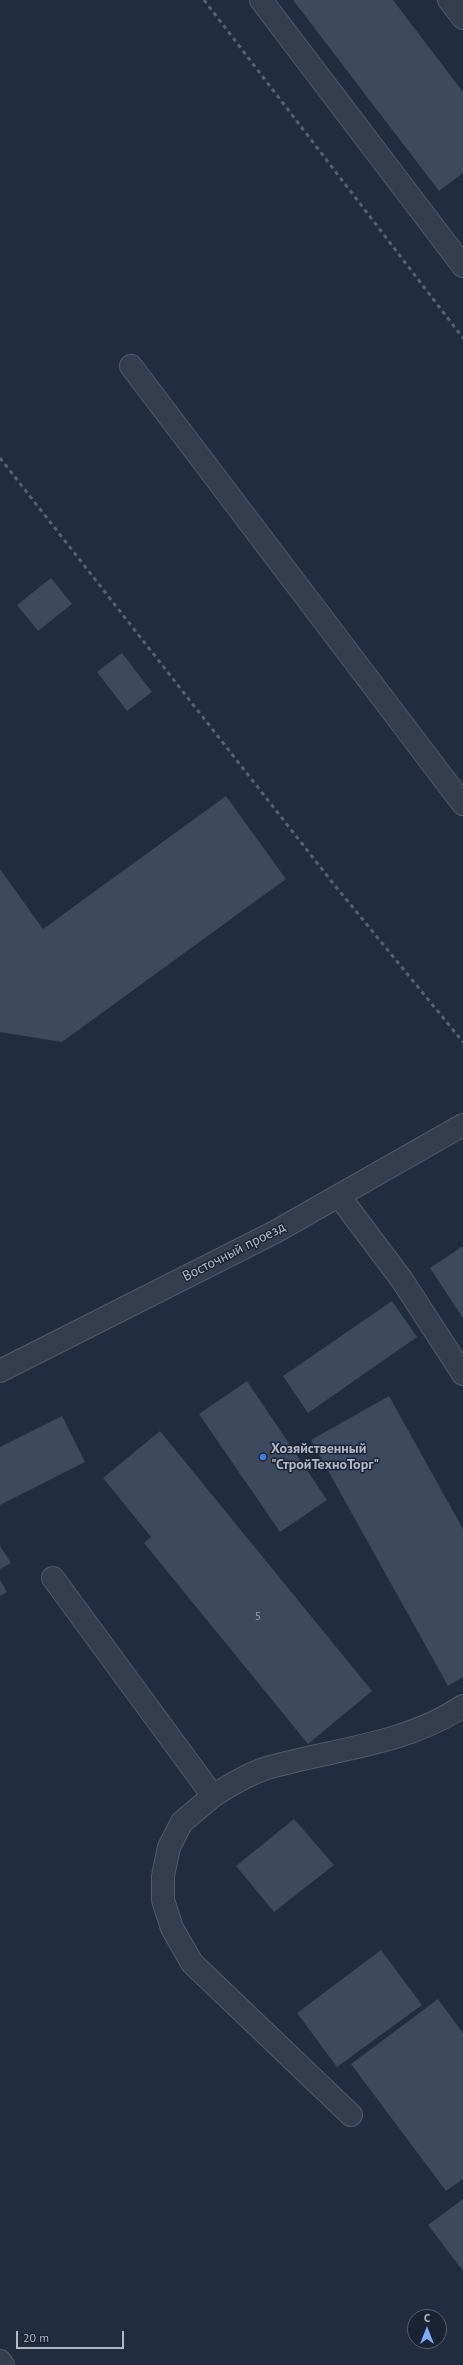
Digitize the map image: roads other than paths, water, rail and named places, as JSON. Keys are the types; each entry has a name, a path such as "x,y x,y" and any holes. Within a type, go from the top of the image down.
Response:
{"street":[{"path":"261,0 463,266"},
{"path":"450,0 463,18"},
{"path":"131,366 463,804"},
{"name":"Восточный проезд","path":"0,1371 276,1232 463,1125"},
{"path":"339,1196 402,1280 463,1374"},
{"path":"53,1578 213,1796"},
{"path":"351,2116 192,1963 172,1928 163,1900 163,1876 169,1847 182,1822 213,1796 265,1768 419,1731 449,1716 463,1706"},
{"path":"0,2361 3,2365"}],"railway":[{"path":"204,0 463,338"},
{"path":"0,458 332,882 463,1042"}],"place":[{"name":"Хозяйственный \"СтройТехноТорг\"","path":"263,1457"}]}
